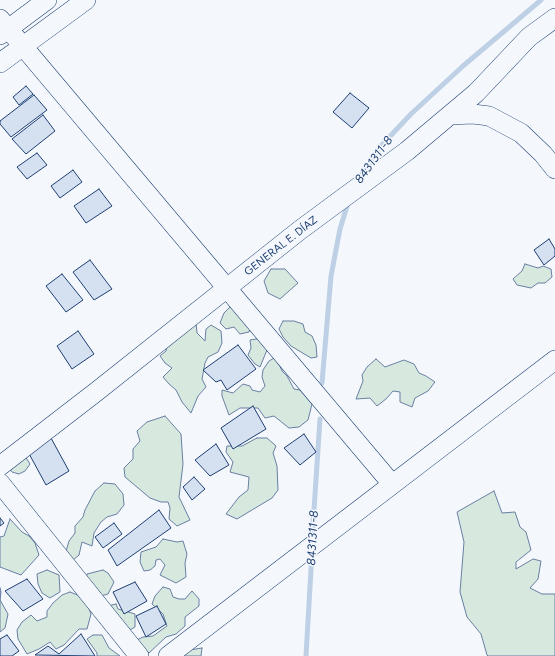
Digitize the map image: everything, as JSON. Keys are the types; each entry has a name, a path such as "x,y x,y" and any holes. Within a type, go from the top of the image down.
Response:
{"street":[{"path":"47,0 3,28 22,46 392,484"},
{"path":"0,63 86,0"},
{"name":"GENERAL E. DÍAZ","path":"0,466 300,230 407,151 476,92 529,38 555,18"},
{"path":"450,115 473,114 489,116 521,133 543,154 555,169"},
{"path":"168,656 555,360"},
{"path":"0,483 139,656"}],"shaded area":[{"path":"525,264 538,268 543,266 551,269 552,277 545,283 538,283 531,288 517,285 513,279 522,271"},
{"path":"271,269 285,269 298,283 280,299 268,293 264,281"},
{"path":"231,306 251,326 249,332 240,334 234,327 226,329 220,323 224,313"},
{"path":"283,321 294,321 303,324 305,332 312,336 316,345 317,357 311,358 291,346 283,337 279,329"},
{"path":"196,323 197,333 205,341 206,329 211,325 221,331 222,343 218,352 208,357 205,363 202,379 206,387 198,396 191,413 182,402 176,390 163,377 172,368 165,363 160,356 166,351 168,342"},
{"path":"262,338 269,345 260,367 255,364 248,355 251,348 250,340"},
{"path":"276,357 282,371 287,376 294,389 300,390 312,404 308,420 299,427 289,428 274,416 265,418 258,408 240,408 229,415 222,396 222,390 233,393 243,384 250,386 252,390 260,392 265,386 262,377 263,370 269,361"},
{"path":"376,359 385,367 404,360 414,364 419,373 435,382 428,391 415,398 412,407 400,402 400,392 393,391 377,406 370,398 356,399 363,381 362,375 367,367"},
{"path":"165,416 181,434 183,464 179,497 190,520 177,526 169,519 170,508 168,502 161,502 150,498 125,477 124,468 133,459 133,449 140,441 137,431 147,422"},
{"path":"257,438 267,438 276,446 273,453 277,466 278,490 272,498 237,519 226,514 239,497 248,490 249,477 230,472 233,462 226,452 227,446 242,446"},
{"path":"25,456 30,464 25,471 19,474 12,472 8,467"},
{"path":"104,483 115,484 123,494 124,505 117,514 107,517 101,522 94,533 92,546 82,542 79,555 72,561 65,555 69,541 75,533 75,526 83,517 95,491"},
{"path":"494,491 502,513 515,512 520,527 526,532 531,550 516,562 516,569 533,559 541,561 538,579 530,588 542,594 555,594 555,656 488,656 481,634 467,617 460,592 464,542 457,512"},
{"path":"10,519 35,543 39,555 21,575 0,567 0,537 4,536"},
{"path":"163,539 177,542 183,541 187,554 185,563 186,577 176,583 160,575 165,565 160,559 156,560 155,566 150,570 144,571 140,562 141,552 156,547"},
{"path":"47,570 59,575 60,592 50,598 42,593 38,584 37,574"},
{"path":"103,570 108,573 114,582 108,594 97,597 86,581 87,574"},
{"path":"163,587 170,589 173,597 179,599 185,599 192,591 199,599 199,606 185,617 185,626 176,634 166,637 149,653 137,640 143,637 153,636 167,626 163,614 152,604 155,596"},
{"path":"70,592 85,598 91,614 87,629 79,629 64,645 56,649 50,642 27,654 18,639 17,630 22,622 31,615 37,621 47,617 47,611 53,603 62,595"},
{"path":"0,600 8,614 5,628 0,632"},
{"path":"116,604 118,609 135,614 135,627 128,631 108,606"},
{"path":"93,635 102,635 109,648 120,656 97,656 97,653 87,639"},
{"path":"202,648 201,656 173,656 183,651"}],"building":[{"path":"26,86 33,94 19,105 13,97"},
{"path":"350,93 369,108 352,128 333,112"},
{"path":"34,95 47,110 11,137 0,124 0,121"},
{"path":"43,115 55,131 26,154 12,139"},
{"path":"37,153 47,165 27,179 17,167"},
{"path":"73,170 82,182 60,198 51,186"},
{"path":"99,189 112,206 86,223 74,206"},
{"path":"549,239 555,249 555,256 544,265 534,250"},
{"path":"90,260 112,289 94,300 73,272"},
{"path":"62,274 83,300 66,312 46,286"},
{"path":"78,331 94,354 72,369 57,346"},
{"path":"238,345 256,369 227,390 221,380 216,382 203,370"},
{"path":"253,406 266,429 233,449 221,428"},
{"path":"304,434 316,452 300,465 284,448"},
{"path":"51,438 69,471 46,485 27,450"},
{"path":"216,444 229,465 210,476 195,460"},
{"path":"194,477 205,489 192,500 183,487"},
{"path":"159,510 171,528 117,566 108,550"},
{"path":"0,518 4,523 0,526"},
{"path":"114,523 122,534 103,548 95,537"},
{"path":"27,579 43,599 23,611 5,591"},
{"path":"135,582 147,601 124,614 113,592"},
{"path":"157,606 166,624 146,637 136,616"},
{"path":"81,634 95,656 35,655 48,646 59,654"},
{"path":"7,635 19,651 12,656 0,656 0,639"}],"waterway":[{"name":"8431311-8","path":"360,177 380,147 411,114 463,66 541,0"},
{"name":"8431311-8","path":"322,383 331,276 340,229 348,203"},
{"name":"8431311-8","path":"312,540 320,419"},
{"name":"8431311-8","path":"306,656 312,552"}]}
